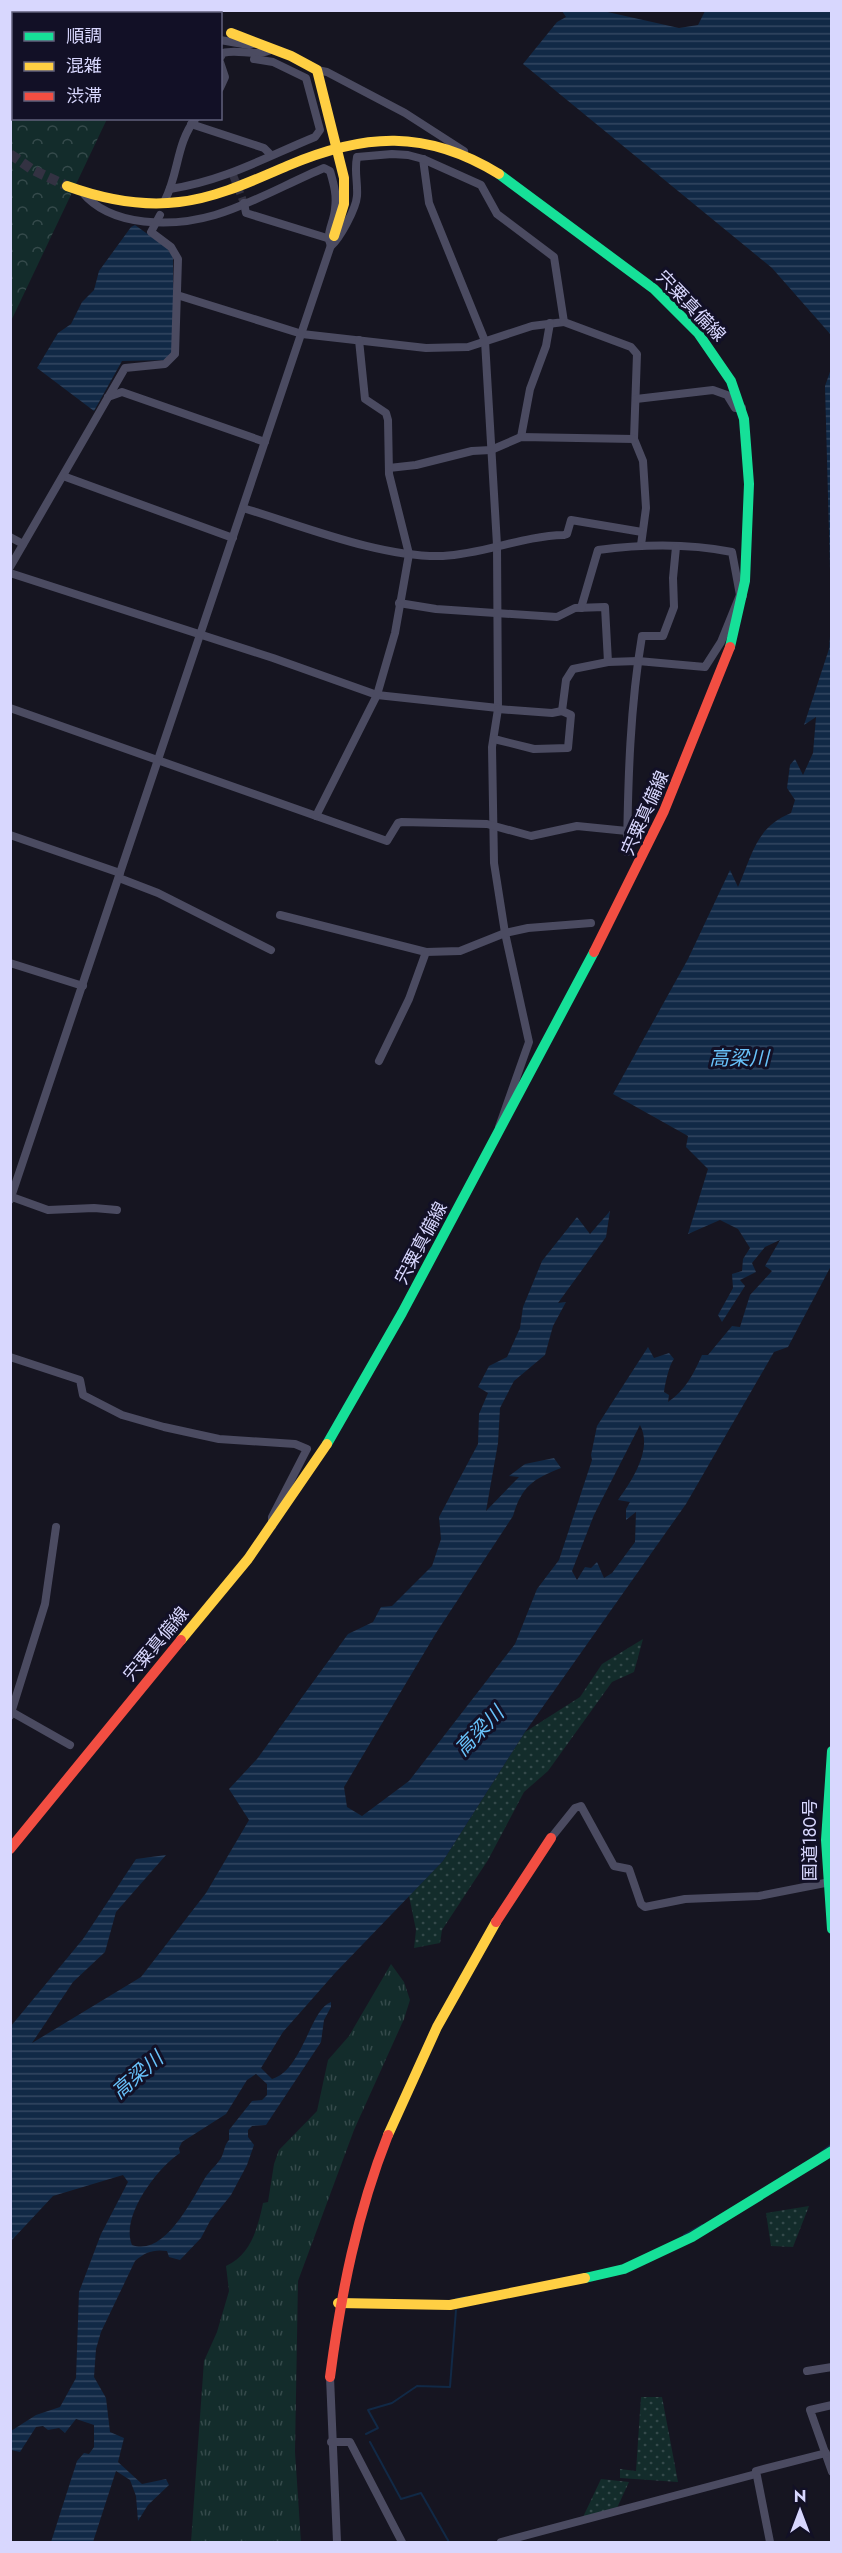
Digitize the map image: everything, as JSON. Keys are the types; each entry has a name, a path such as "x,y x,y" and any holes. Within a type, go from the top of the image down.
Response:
{"main road":[{"path":"226,32 257,42 317,70 345,191 331,240"},
{"name":"宍粟真備線","path":"10,1850 272,1527 308,1475 354,1400 638,870 662,817 726,658 746,575 749,466 742,408 726,369 703,338 643,280 492,171 452,150 426,144 374,141 336,147 298,159 219,194 175,203 129,203 82,192 67,186"},
{"name":"国道180号","path":"831,1751 826,1800 825,1883 831,1929"},
{"path":"330,2377 338,2303 345,2266 372,2178 399,2111 489,1932 551,1838"},
{"path":"338,2303 450,2305 544,2288 624,2269 701,2232 831,2151"}],"street":[{"path":"222,40 249,45 257,42"},
{"path":"222,55 229,51 265,53 272,49"},
{"path":"170,189 200,185 233,175 271,155 315,137 320,130 306,78 273,62 254,59"},
{"path":"222,67 225,77 222,84"},
{"path":"317,70 327,72 405,113 492,171"},
{"path":"165,200 181,145 194,122 264,148 271,155"},
{"path":"244,203 246,213 331,240 340,238 357,199 354,168 357,158 392,154 423,159 481,185 497,214 554,257 558,266 564,322"},
{"path":"423,159 429,203 485,341 497,545 498,708 494,739 494,863 505,933 529,1042 501,1116 498,1134"},
{"path":"82,192 90,202 123,218 181,222 215,215 324,168 330,171 336,192 331,240 302,334 11,1199 48,1210 94,1208 117,1210"},
{"path":"10,567 122,372 128,365 165,364 173,358 177,344 178,259 171,246 151,232 159,219"},
{"path":"177,295 302,334 426,348 468,347 550,322 564,322 635,351 638,359 634,440 643,461 645,508 640,544"},
{"path":"521,436 530,389 546,346 550,322"},
{"path":"316,816 377,695 389,662 409,554 389,468 388,420 386,413 365,399 360,340"},
{"path":"636,399 713,390 727,395 735,408 742,408"},
{"path":"108,397 122,392 265,442"},
{"path":"389,468 416,465 472,451 491,450 521,436 634,440"},
{"path":"63,476 233,538"},
{"path":"243,508 378,548 409,554 464,555 530,537 567,534 571,520 642,532"},
{"path":"10,537 23,544"},
{"path":"562,711 570,672 576,667 608,662 638,661 705,667 721,642 741,595 732,552 714,548 640,544 598,550 582,608"},
{"path":"627,852 631,728 642,636 663,636 674,607 673,578 676,547"},
{"path":"10,573 200,634 377,695 552,713 562,711 571,715 568,748 534,749 494,739"},
{"path":"399,603 436,609 557,617 582,608 605,607 608,662"},
{"path":"10,708 387,841 398,823 402,822 493,825 531,836 577,826 627,831"},
{"path":"10,835 158,893 271,950"},
{"path":"280,915 426,952 460,951 505,933 567,923 591,924"},
{"path":"379,1061 409,999 426,952"},
{"path":"10,963 83,986"},
{"path":"10,1356 80,1380 83,1395 122,1416 207,1437 295,1444 307,1449 272,1516 272,1527"},
{"path":"56,1527 45,1604 11,1713 70,1745"},
{"path":"551,1838 575,1808 582,1806 614,1866 629,1869 640,1904 645,1907 685,1899 759,1896 825,1883"},
{"path":"807,2371 831,2367"},
{"path":"330,2377 331,2442 338,2542"},
{"path":"831,2405 810,2410 829,2456 831,2472"},
{"path":"331,2442 350,2442 402,2542"},
{"path":"501,2542 756,2474 756,2471 829,2456"},
{"path":"756,2474 770,2542"}],"green space":[{"path":"12,87 12,120 107,120 11,321 10,88"},
{"path":"643,1639 634,1672 612,1682 548,1771 524,1792 488,1860 442,1930 440,1943 414,1948 416,1930 409,1896 443,1861 525,1732 580,1697 602,1664"},
{"path":"391,1964 404,1982 410,2000 404,2019 354,2130 298,2281 295,2452 301,2542 191,2542 204,2361 217,2332 229,2291 226,2266 242,2255 252,2239 263,2203 268,2202 274,2164 279,2150 317,2111 328,2060 349,2036"},
{"path":"809,2206 793,2247 771,2246 766,2213"},
{"path":"641,2397 662,2397 678,2482 620,2478 620,2469 636,2471"},
{"path":"601,2479 629,2482 617,2508 583,2517"}],"water":[{"path":"562,11 603,11 679,28 698,25 705,11 831,11 831,335 772,268 523,64 557,22 566,17"},
{"path":"135,225 167,248 173,257 171,355 165,360 122,361 94,411 37,368 58,333 71,324 82,302 94,290 99,271 131,227"},
{"path":"831,369 831,606 825,386"},
{"name":"高梁川","path":"831,624 831,1266 788,1347 774,1352 686,1504 525,1732 443,1861 335,1973 283,2032 261,2068 272,2079 283,2073 291,2064 317,2016 331,2002 331,2007 324,2020 321,2042 266,2125 252,2126 248,2130 248,2137 254,2145 247,2165 231,2195 210,2221 201,2238 180,2260 169,2257 167,2251 158,2250 146,2253 135,2261 101,2332 96,2349 94,2377 106,2398 110,2432 124,2438 118,2462 142,2484 166,2479 169,2485 148,2505 138,2521 136,2496 130,2480 116,2471 93,2542 51,2542 77,2461 84,2453 89,2454 94,2447 94,2425 76,2419 65,2433 59,2428 48,2430 43,2426 36,2427 20,2452 11,2450 11,2431 36,2415 60,2407 76,2378 79,2292 101,2234 128,2182 123,2175 53,2196 11,2241 11,2026 83,1939 136,1859 166,1855 116,1912 105,1952 73,1982 32,2043 141,1977 206,1893 249,1820 229,1789 257,1759 348,1634 373,1622 381,1607 392,1606 432,1566 441,1539 439,1517 478,1444 479,1414 488,1393 478,1387 489,1366 507,1357 520,1328 523,1307 542,1261 577,1217 590,1234 610,1211 606,1237 558,1303 566,1302 553,1326 545,1355 514,1381 500,1408 498,1443 486,1511 519,1477 509,1476 525,1464 554,1458 561,1468 536,1480 520,1497 513,1516 436,1633 344,1787 347,1807 362,1816 409,1781 515,1644 537,1589 559,1560 592,1460 597,1426 648,1347 654,1358 669,1353 674,1359 664,1392 669,1395 668,1402 684,1387 702,1355 708,1355 732,1326 740,1327 750,1295 772,1271 765,1266 780,1240 765,1247 752,1263 756,1272 740,1280 745,1286 722,1322 718,1315 733,1288 732,1274 742,1271 743,1259 750,1248 738,1229 720,1220 688,1234 708,1169 686,1147 688,1136 613,1094 688,959 730,870 738,887 762,834 779,819 791,813 795,800 787,788 790,765 795,759 803,775 813,753 816,717 804,725 829,649","holes":["640,1425 644,1444 642,1454 635,1474 618,1500 630,1502 626,1509 626,1520 636,1512 635,1542 612,1573 604,1578 597,1562 591,1568 585,1567 577,1580 572,1571 594,1515","256,2074 267,2084 267,2095 262,2100 252,2101 229,2130 229,2140 221,2159 205,2178 185,2212 166,2235 156,2243 144,2246 132,2245 131,2221 143,2194 152,2181 180,2153 179,2148 182,2142 226,2114 247,2080"]}],"waterway":[{"path":"820,2153 832,2144"},
{"path":"684,2235 702,2225"},
{"path":"456,2299 466,2297"},
{"path":"366,2434 378,2428 368,2410 392,2403 417,2386 450,2387 456,2310"},
{"path":"370,2442 401,2499 421,2493 449,2542"}],"tunnel":[{"path":"10,154 33,170 67,186"},
{"path":"233,175 244,203"}],"traffic: fast":[{"path":"499,174 654,289 698,333 731,381 744,419 749,484 745,581 730,647"},
{"path":"327,1444 402,1313 594,952"},
{"path":"832,1751 826,1840 832,1929"},
{"path":"585,2278 624,2269 692,2237 832,2151"}],"traffic: slow":[{"path":"231,33 291,56 317,70 344,178 344,204 334,236"},
{"path":"67,186 122,201 179,202 220,193 315,155 342,147 369,142 394,141 420,143 446,149 472,159 499,174"},
{"path":"181,1640 248,1559 327,1444"},
{"path":"388,2135 437,2027 496,1922"},
{"path":"338,2303 450,2305 585,2278"}],"traffic: jam":[{"path":"594,952 664,811 730,647"},
{"path":"10,1849 181,1640"},
{"path":"496,1922 551,1838"},
{"path":"330,2377 339,2315 359,2224 388,2135"}]}
